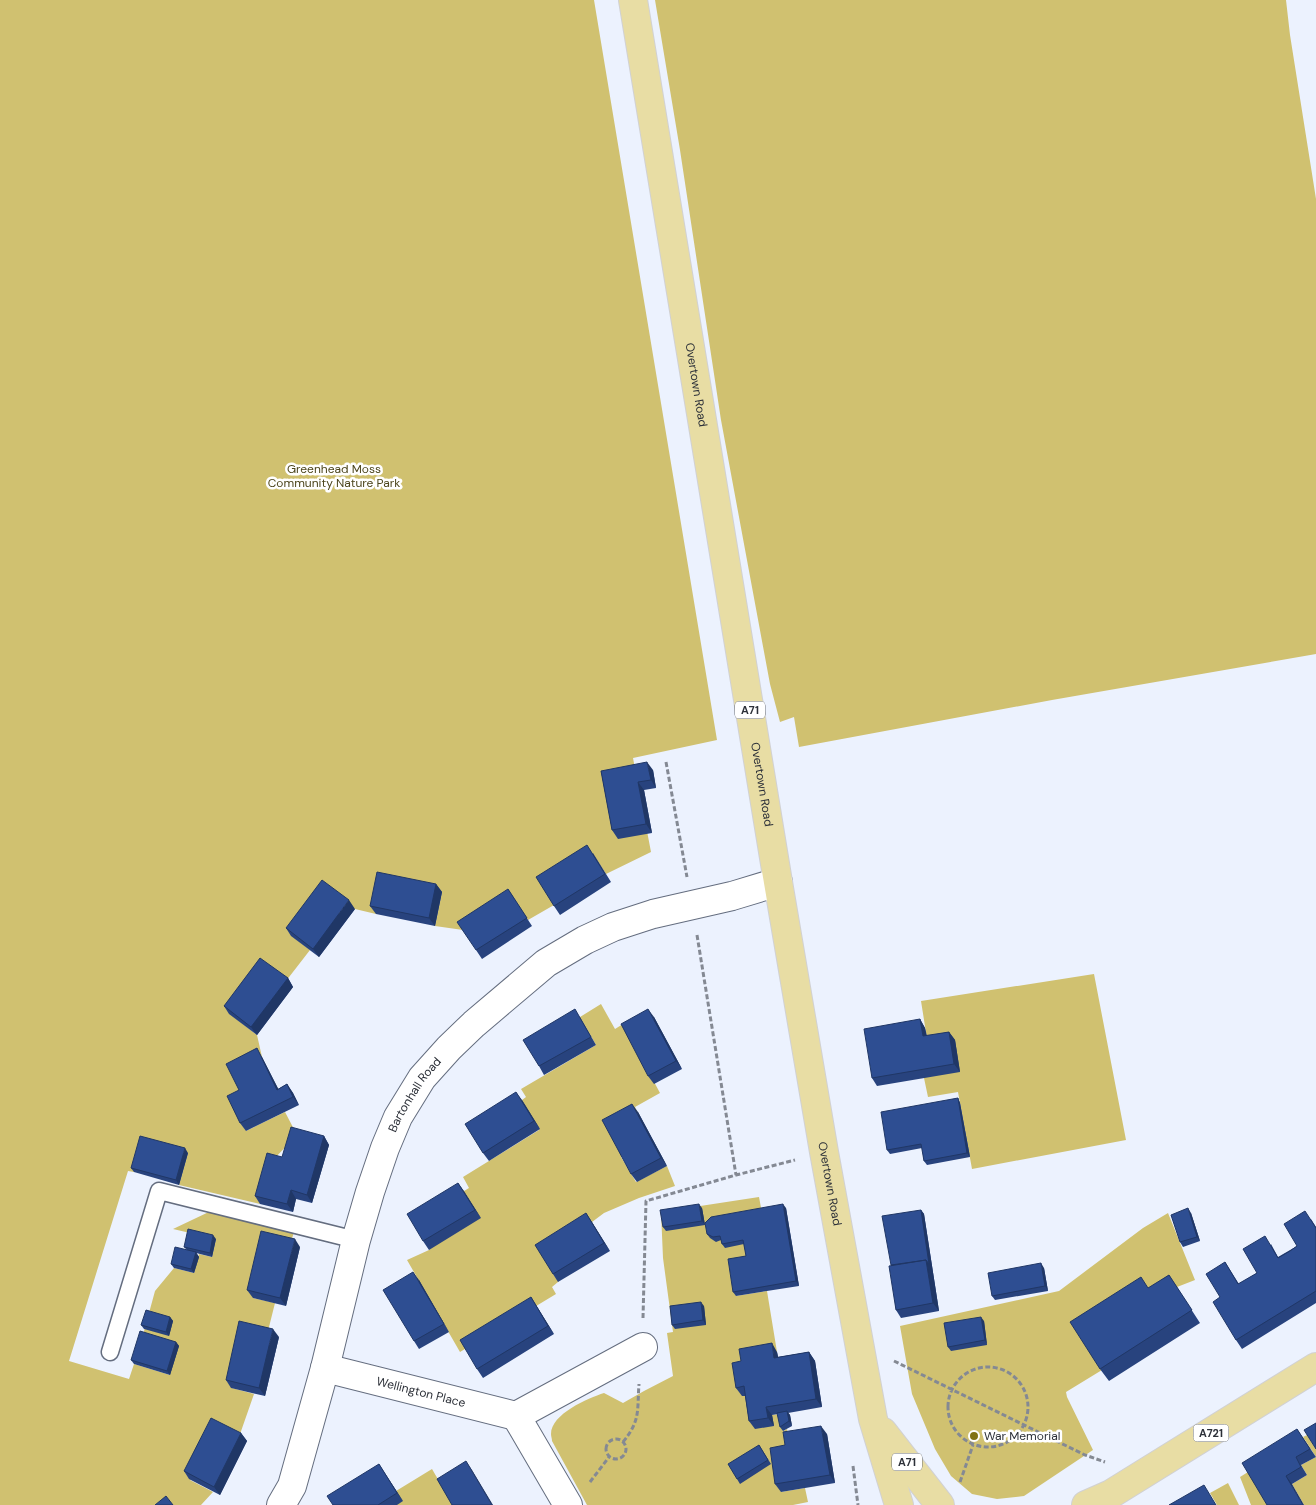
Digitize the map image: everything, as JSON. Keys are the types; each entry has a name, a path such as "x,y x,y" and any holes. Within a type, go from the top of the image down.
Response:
{"main road":[{"name":"Overtown Road","path":"633,0 824,1152 873,1419 899,1505"},
{"name":"A721","path":"1097,1503 1316,1367"},
{"name":"Overtown Road","path":"873,1419 940,1505"}],"street":[{"name":"Bartonhall Road","path":"280,1505 292,1486 325,1368 356,1240 370,1192 398,1117 422,1078 474,1024 546,963 585,940 653,914 778,882"},
{"path":"568,1505 516,1416 643,1347"},
{"name":"Wellington Place","path":"325,1368 516,1416"}],"lane":[{"path":"110,1352 159,1191 356,1240"}],"path":[{"path":"666,762 692,905 736,1175"},
{"path":"624,1442 635,1424 639,1412 638,1396 643,1347 646,1201 824,1152"},
{"path":"860,1345 1085,1455 1143,1475"},
{"path":"985,1366 999,1368 1012,1374 1022,1384 1027,1397 1028,1412 1024,1425 1017,1436 1006,1443 982,1448 973,1445 960,1436 952,1426 948,1414 951,1389 959,1378 971,1370 985,1366"},
{"path":"618,1439 624,1442 626,1449 621,1457 612,1459 607,1455 605,1448 608,1442 618,1439"},
{"path":"959,1484 973,1445"}],"green space":[{"name":"Greenhead Moss Community Nature Park","path":"0,0 594,0 717,740 633,758 651,852 606,874 592,853 554,905 528,920 514,898 463,930 435,926 442,892 383,880 376,914 355,909 328,888 292,936 310,950 286,981 230,1014 257,1035 262,1057 245,1098 246,1131 285,1112 297,1135 272,1161 260,1204 179,1185 188,1153 142,1140 134,1172 128,1171 69,1361 129,1379 134,1364 170,1375 143,1335 155,1291 174,1268 194,1273 199,1254 212,1257 216,1239 173,1229 213,1210 294,1232 290,1245 253,1298 275,1303 267,1335 232,1388 254,1394 239,1437 190,1480 213,1492 201,1505 0,1505"},
{"path":"655,0 1286,0 1316,199 1316,654 799,747 794,717 780,722 770,684 721,420"},
{"path":"1094,974 1126,1140 972,1169 958,1092 928,1097 924,1078 928,1045 921,1001"},
{"path":"601,1004 615,1029 623,1024 660,1093 635,1107 638,1113 608,1129 622,1155 621,1157 636,1182 667,1166 675,1186 639,1198 604,1213 592,1222 558,1282 552,1287 556,1294 460,1352 407,1260 429,1250 464,1191 469,1188 463,1177 539,1130 522,1100 526,1097 521,1089 596,1045 580,1017"},
{"path":"759,1197 762,1213 723,1240 746,1244 749,1261 736,1296 767,1291 777,1352 745,1357 742,1396 750,1395 772,1415 780,1414 783,1431 787,1429 791,1453 781,1492 805,1488 808,1502 793,1505 587,1505 552,1441 551,1434 557,1420 571,1408 589,1399 604,1393 623,1403 673,1376 667,1333 673,1332 663,1258 661,1212"},
{"path":"1168,1213 1195,1280 1177,1287 1157,1300 1102,1370 1066,1392 1093,1450 1024,1496 997,1499 972,1494 951,1476 935,1449 912,1394 900,1326 1059,1291 1143,1228"},
{"path":"1307,1435 1316,1449 1316,1457 1303,1437"},
{"path":"1316,1457 1316,1505 1304,1505 1292,1484 1307,1475 1301,1465"},
{"path":"432,1469 453,1505 397,1505 396,1491"},
{"path":"1248,1472 1268,1505 1251,1505 1240,1477"},
{"path":"1228,1483 1239,1505 1217,1505 1210,1493"}],"building":[{"path":"647,762 651,780 638,782 646,824 612,830 601,771"},
{"path":"587,845 605,874 554,906 536,877"},
{"path":"377,872 436,884 429,918 370,906"},
{"path":"322,880 349,900 313,949 286,928"},
{"path":"508,889 527,918 476,950 457,922"},
{"path":"260,958 288,978 251,1027 224,1006"},
{"path":"575,1009 591,1037 539,1066 523,1040"},
{"path":"648,1009 676,1061 648,1076 621,1024"},
{"path":"920,1019 923,1036 949,1032 954,1064 872,1078 864,1029"},
{"path":"257,1048 277,1090 287,1084 293,1097 240,1123 227,1096 239,1090 226,1064"},
{"path":"516,1092 534,1121 483,1153 465,1124"},
{"path":"958,1098 967,1153 924,1161 921,1144 887,1150 881,1112"},
{"path":"632,1104 661,1158 631,1174 602,1120"},
{"path":"291,1127 324,1136 307,1195 291,1190 287,1204 255,1196 267,1153 282,1157"},
{"path":"140,1136 185,1148 176,1180 131,1168"},
{"path":"458,1183 475,1210 423,1241 407,1214"},
{"path":"699,1204 702,1221 663,1227 660,1210"},
{"path":"783,1204 796,1281 733,1292 728,1259 746,1256 743,1240 722,1244 720,1236 713,1237 707,1234 705,1223 711,1217"},
{"path":"1188,1208 1197,1237 1180,1242 1171,1215"},
{"path":"921,1210 929,1264 926,1260 891,1265 882,1216"},
{"path":"1305,1211 1316,1228 1316,1291 1236,1340 1213,1302 1220,1297 1206,1274 1225,1262 1238,1284 1257,1273 1243,1249 1265,1236 1278,1258 1290,1251 1297,1246 1284,1224"},
{"path":"586,1213 604,1243 553,1274 535,1245"},
{"path":"188,1229 213,1235 210,1253 184,1247"},
{"path":"261,1231 295,1239 280,1298 247,1290"},
{"path":"175,1247 196,1252 191,1269 171,1264"},
{"path":"926,1260 933,1303 896,1310 889,1266"},
{"path":"1041,1263 1045,1286 992,1296 988,1273"},
{"path":"413,1272 444,1324 414,1341 383,1290"},
{"path":"1169,1275 1192,1310 1100,1369 1070,1322 1141,1277 1148,1288"},
{"path":"531,1297 548,1326 477,1369 460,1340"},
{"path":"701,1302 703,1320 672,1325 670,1306"},
{"path":"146,1310 170,1317 166,1332 141,1325"},
{"path":"981,1317 985,1340 948,1347 944,1323"},
{"path":"239,1321 273,1329 259,1388 226,1380"},
{"path":"140,1331 176,1342 167,1371 131,1360"},
{"path":"772,1343 774,1358 809,1352 816,1399 766,1407 768,1418 749,1421 744,1386 736,1388 732,1363 741,1361 739,1349"},
{"path":"787,1411 789,1421 780,1427 777,1413"},
{"path":"211,1418 241,1433 214,1487 184,1471"},
{"path":"1316,1423 1316,1449 1304,1430"},
{"path":"821,1426 830,1475 775,1484 770,1448 785,1445 783,1432"},
{"path":"1297,1429 1310,1449 1296,1457 1301,1467 1286,1476 1303,1505 1267,1505 1242,1463"},
{"path":"759,1445 768,1460 737,1479 728,1464"},
{"path":"466,1461 492,1505 452,1505 437,1479"},
{"path":"379,1464 397,1493 378,1505 333,1505 327,1496"},
{"path":"1204,1485 1216,1505 1169,1505"},
{"path":"166,1496 173,1505 155,1505"}],"place":[{"name":"War Memorial","path":"974,1436"}]}
